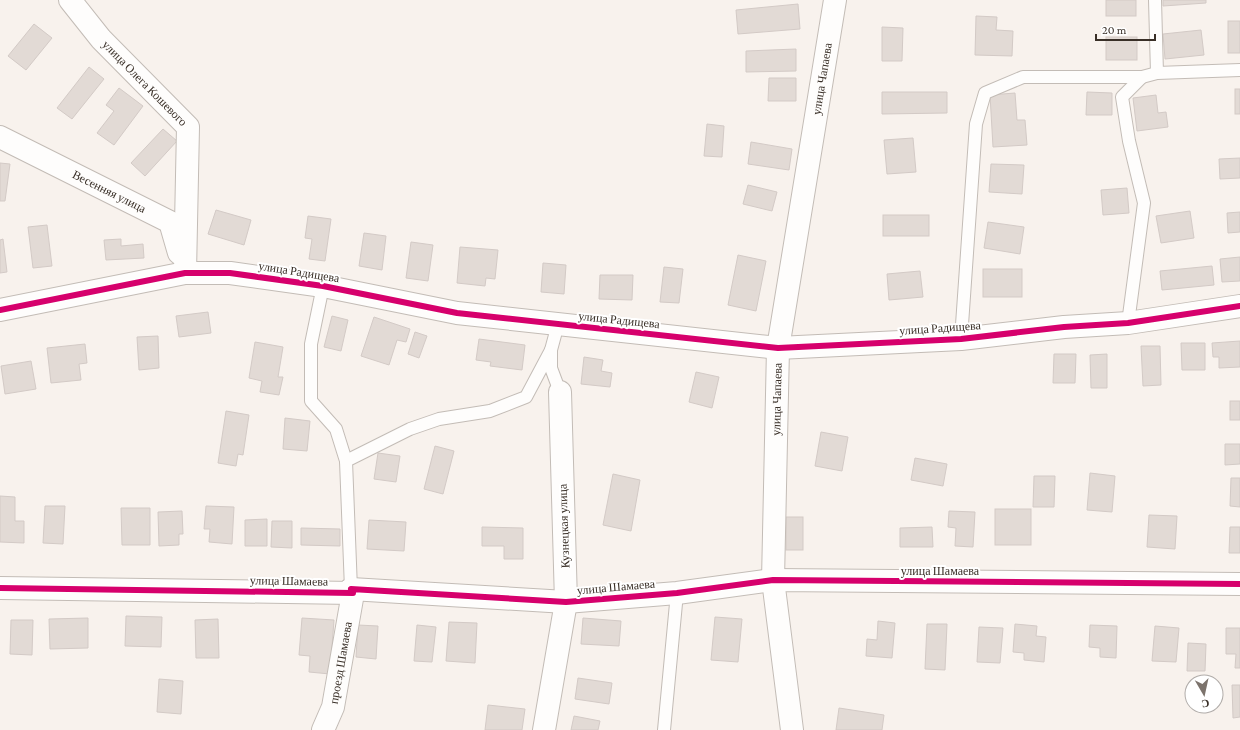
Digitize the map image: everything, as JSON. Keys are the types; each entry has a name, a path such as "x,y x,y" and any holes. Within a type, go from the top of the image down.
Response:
{"street":[{"name":"улица Олега Кошевого","path":"70,0 102,39 188,127 185,273"},
{"name":"улица Чапаева","path":"792,730 773,580 778,348 835,0"},
{"name":"Весенняя улица","path":"0,137 170,222 185,273"},
{"name":"улица Радищева","path":"0,310 185,273 230,273 323,286 457,313 778,348 961,339 1064,327 1128,323 1240,306"},
{"name":"Кузнецкая улица","path":"544,730 566,602 560,392"},
{"name":"улица Шамаева","path":"0,588 352,591 566,602 678,593 773,580 1240,584"},
{"name":"проезд Шамаева","path":"323,730 333,707 352,591"}],"lane":[{"path":"1156,0 1157,73"},
{"path":"961,339 976,124 984,93 1023,77 1142,77 1157,73 1240,70"},
{"path":"1128,323 1144,203 1129,141 1122,97 1142,77"},
{"path":"323,286 311,344 311,401 336,429 346,461 352,591"},
{"path":"346,461 410,430 439,419 490,411 526,397 551,350 558,324"},
{"path":"551,350 551,368 560,392"},
{"path":"664,730 678,593"}],"building":[{"path":"1106,0 1136,0 1136,16 1106,16"},
{"path":"1163,0 1206,0 1206,3 1163,6"},
{"path":"798,4 800,29 738,34 736,10"},
{"path":"976,16 997,17 996,30 1013,31 1012,56 975,55"},
{"path":"1228,21 1240,21 1240,53 1228,53"},
{"path":"34,24 52,38 26,70 8,56"},
{"path":"882,27 903,28 902,61 882,61"},
{"path":"1201,30 1204,55 1165,59 1163,34"},
{"path":"1106,37 1137,37 1137,60 1106,60"},
{"path":"796,49 796,71 746,72 746,51"},
{"path":"89,67 104,79 72,119 57,108"},
{"path":"769,78 796,78 796,101 768,101"},
{"path":"119,88 143,106 114,145 97,133 114,111 106,105"},
{"path":"1235,89 1240,89 1240,114 1235,114"},
{"path":"882,92 947,92 947,113 882,114"},
{"path":"1087,92 1112,93 1112,115 1086,115"},
{"path":"1015,93 1017,120 1025,120 1027,145 993,147 990,95"},
{"path":"1156,95 1158,113 1166,112 1168,127 1137,131 1133,98"},
{"path":"707,124 724,126 722,157 704,156"},
{"path":"163,129 177,141 145,176 131,163"},
{"path":"913,138 916,172 887,174 884,140"},
{"path":"751,142 792,149 789,170 748,164"},
{"path":"1240,158 1240,178 1220,179 1219,159"},
{"path":"0,163 10,164 5,201 0,201"},
{"path":"991,164 1024,165 1022,194 989,192"},
{"path":"748,185 777,192 772,211 743,204"},
{"path":"1127,188 1129,213 1103,215 1101,190"},
{"path":"216,210 251,220 244,245 208,234"},
{"path":"1190,211 1194,238 1161,243 1156,216"},
{"path":"1240,212 1240,232 1228,233 1227,213"},
{"path":"883,215 929,215 929,236 883,236"},
{"path":"308,216 331,219 325,261 309,259 312,239 305,238"},
{"path":"988,222 1024,227 1020,254 984,248"},
{"path":"47,225 52,266 33,268 28,227"},
{"path":"364,233 386,236 382,270 359,266"},
{"path":"3,239 7,272 0,273 0,240"},
{"path":"121,239 121,246 143,244 144,258 106,260 104,240"},
{"path":"411,242 433,245 428,281 406,278"},
{"path":"460,247 498,250 495,279 486,278 485,286 457,283"},
{"path":"738,255 766,261 756,311 728,305"},
{"path":"1240,257 1240,281 1222,282 1220,259"},
{"path":"543,263 566,265 564,294 541,292"},
{"path":"1212,266 1214,285 1162,290 1160,271"},
{"path":"664,267 683,269 679,303 660,302"},
{"path":"983,269 1022,269 1022,297 983,297"},
{"path":"920,271 923,297 889,300 887,274"},
{"path":"600,275 633,275 632,300 599,299"},
{"path":"208,312 211,333 179,337 176,316"},
{"path":"332,316 348,320 341,351 324,347"},
{"path":"374,317 410,329 406,342 397,340 389,365 361,356"},
{"path":"415,332 427,336 419,358 408,354"},
{"path":"158,336 159,368 139,370 137,337"},
{"path":"479,339 525,345 522,370 490,366 491,362 476,360"},
{"path":"1240,341 1240,367 1219,368 1219,357 1213,357 1212,343"},
{"path":"255,342 283,347 278,377 283,377 279,395 260,392 262,381 249,378"},
{"path":"1181,343 1205,343 1205,370 1182,370"},
{"path":"85,344 87,363 79,364 81,380 51,383 47,348"},
{"path":"1141,346 1160,346 1161,385 1143,386"},
{"path":"1054,354 1076,354 1075,383 1053,383"},
{"path":"1107,354 1107,388 1091,388 1090,355"},
{"path":"584,357 603,360 601,371 612,373 610,387 581,384"},
{"path":"31,361 36,389 5,394 1,366"},
{"path":"696,372 719,377 712,408 689,402"},
{"path":"1230,401 1240,401 1240,420 1230,420"},
{"path":"226,411 249,415 243,455 238,454 236,466 218,463"},
{"path":"285,418 310,421 307,451 283,449"},
{"path":"821,432 848,437 842,471 815,466"},
{"path":"1225,444 1240,444 1240,464 1225,465"},
{"path":"435,446 454,451 443,494 424,489"},
{"path":"378,453 400,456 396,482 374,479"},
{"path":"915,458 947,464 943,486 911,480"},
{"path":"1090,473 1115,476 1112,512 1087,510"},
{"path":"613,474 640,480 631,531 603,525"},
{"path":"1034,476 1055,476 1054,507 1033,507"},
{"path":"1231,478 1240,478 1240,507 1230,506"},
{"path":"0,496 15,497 15,521 24,521 24,543 0,542"},
{"path":"45,506 65,506 63,544 43,543"},
{"path":"206,506 234,507 232,544 209,542 210,529 204,529"},
{"path":"121,508 150,508 150,545 122,545"},
{"path":"995,509 1031,509 1031,545 995,545"},
{"path":"182,511 183,534 179,534 179,545 159,546 158,512"},
{"path":"949,511 975,512 973,547 955,546 956,528 948,527"},
{"path":"1149,515 1177,516 1175,549 1147,547"},
{"path":"786,517 803,517 803,550 786,550"},
{"path":"267,519 267,546 245,546 245,520"},
{"path":"369,520 406,522 404,551 367,549"},
{"path":"272,521 292,521 292,548 271,547"},
{"path":"482,527 523,528 523,559 504,559 504,546 482,546"},
{"path":"932,527 933,547 900,547 900,528"},
{"path":"1230,527 1240,527 1240,553 1229,553"},
{"path":"301,528 340,529 340,546 301,545"},
{"path":"126,616 162,617 161,647 125,646"},
{"path":"715,617 742,619 738,662 711,660"},
{"path":"88,618 88,648 50,649 49,619"},
{"path":"302,618 334,620 330,674 309,672 310,656 299,655"},
{"path":"583,618 621,621 619,646 581,644"},
{"path":"218,619 219,658 196,658 195,620"},
{"path":"11,620 33,620 32,655 10,654"},
{"path":"878,621 895,623 892,658 866,656 867,639 877,640"},
{"path":"449,622 477,623 475,663 446,661"},
{"path":"927,624 947,624 945,670 925,669"},
{"path":"1015,624 1037,626 1036,636 1046,637 1044,662 1024,660 1024,653 1013,652"},
{"path":"358,625 378,626 376,659 356,657"},
{"path":"417,625 436,627 432,662 414,661"},
{"path":"1090,625 1117,626 1116,658 1100,657 1100,648 1089,647"},
{"path":"1155,626 1179,628 1176,662 1152,661"},
{"path":"979,627 1003,628 1000,663 977,662"},
{"path":"1226,628 1240,628 1240,668 1235,668 1236,654 1226,654"},
{"path":"1188,643 1206,644 1205,671 1187,671"},
{"path":"578,678 612,683 609,704 575,699"},
{"path":"159,679 183,681 181,714 157,712"},
{"path":"1232,685 1240,685 1240,717 1233,718"},
{"path":"488,705 525,709 522,730 485,730"},
{"path":"839,708 884,715 882,730 836,730"},
{"path":"574,716 600,721 598,730 571,730"}],"cycle path":[{"path":"0,310 185,273 230,273 323,286 457,313 778,348 961,339 1064,327 1128,323 1240,306"},
{"path":"0,588 353,593 351,589 566,602 677,593 773,580 1240,584"}]}
